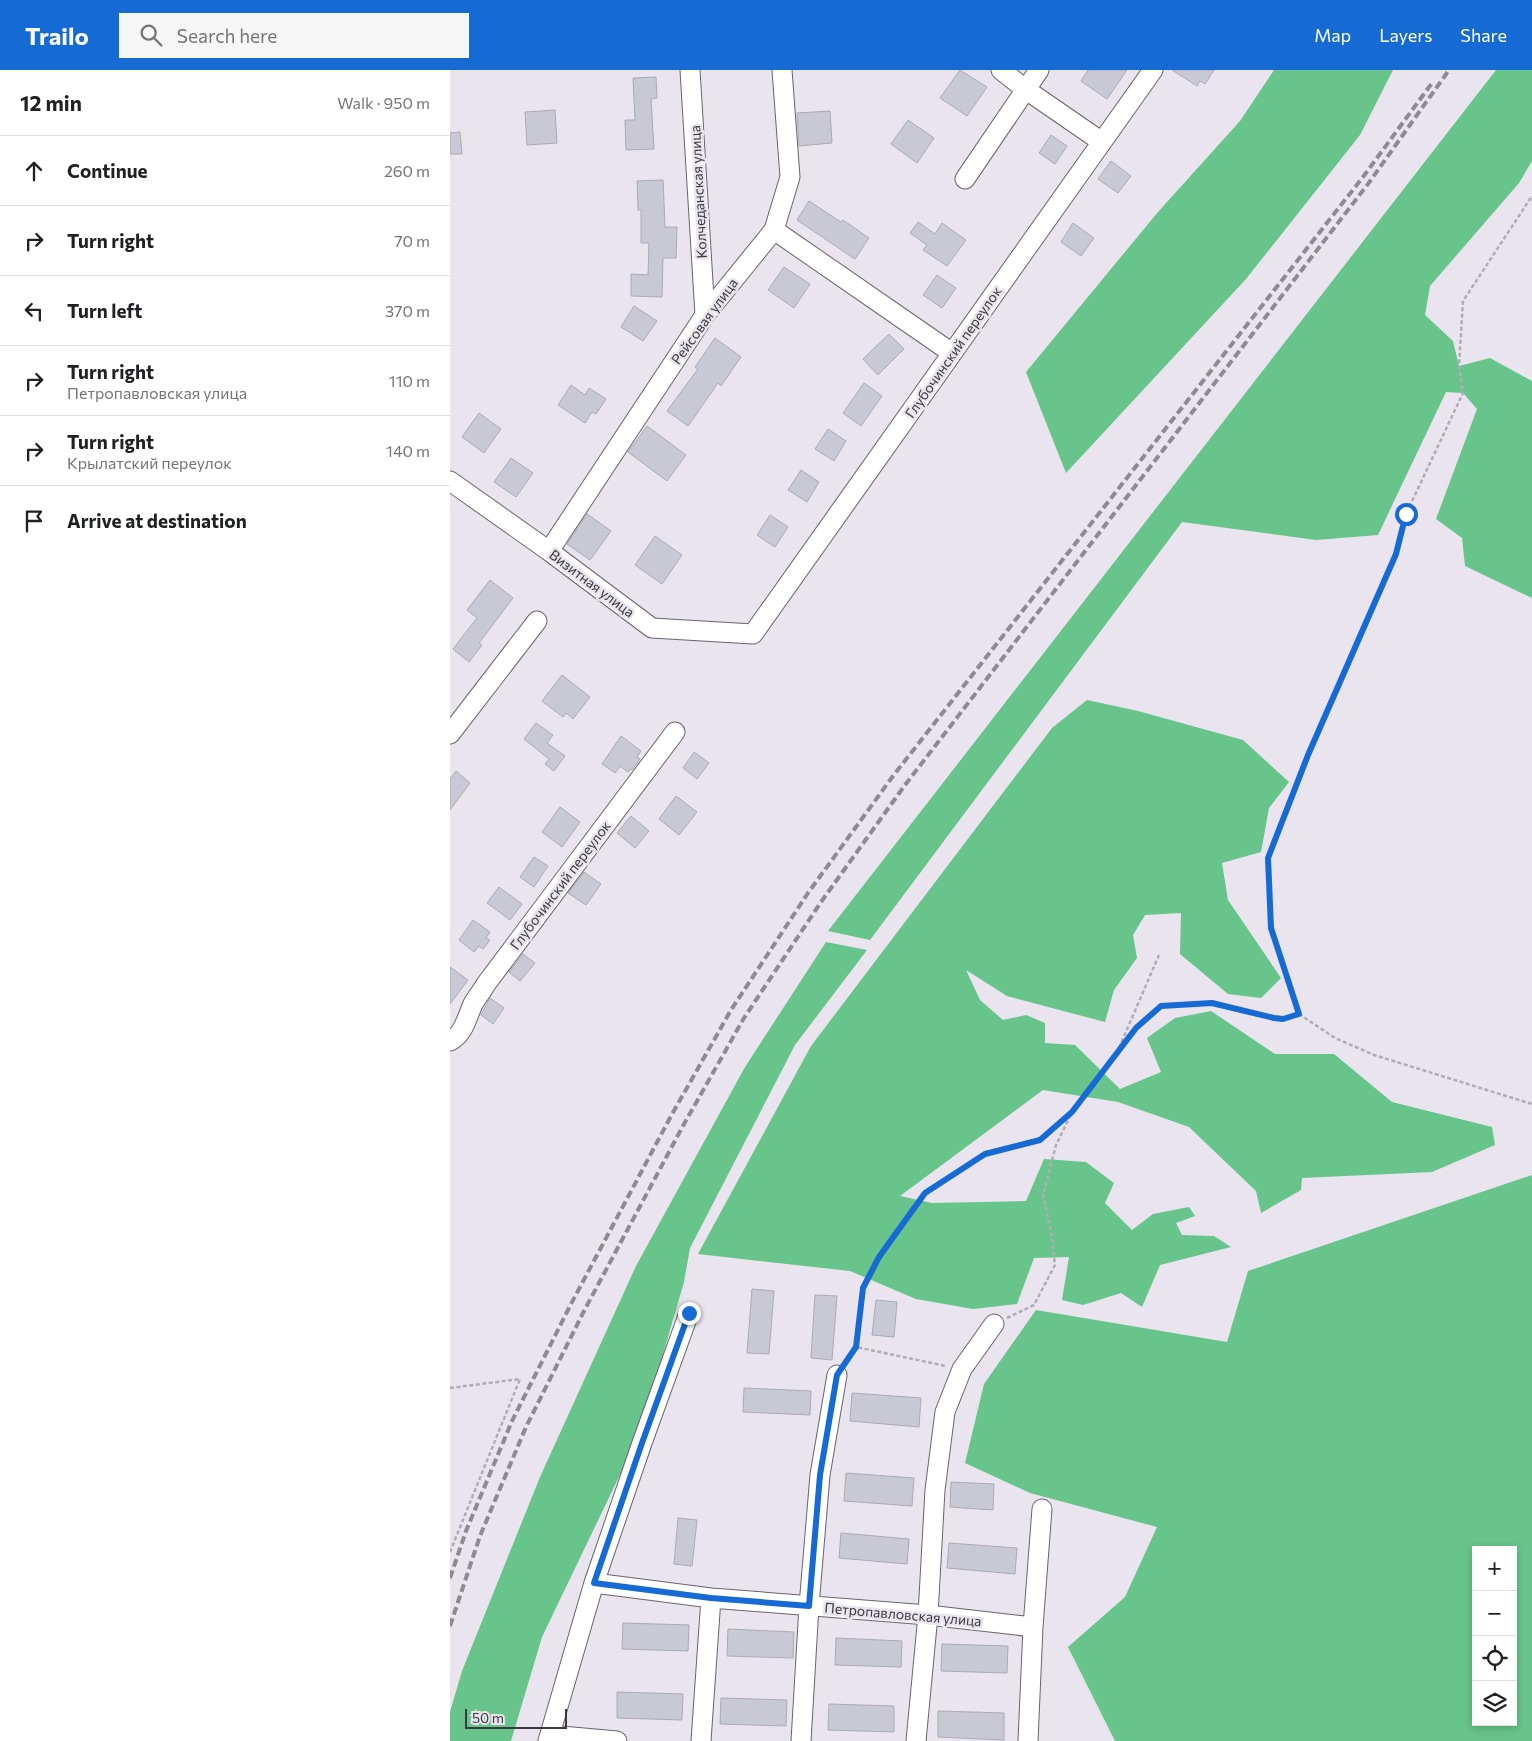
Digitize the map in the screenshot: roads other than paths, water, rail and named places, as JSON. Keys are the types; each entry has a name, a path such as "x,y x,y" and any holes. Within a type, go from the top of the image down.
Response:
{"street":[{"name":"Колчеданская улица","path":"690,70 705,315"},
{"name":"Рейсовая улица","path":"549,551 705,315 774,230 790,177 782,70"},
{"path":"1001,70 1025,89 1102,142"},
{"path":"965,179 1039,70"},
{"name":"Глубочинский переулок","path":"753,634 1153,70"},
{"path":"774,230 952,353"},
{"name":"Визитная улица","path":"450,481 549,551 652,628 753,634"},
{"path":"450,734 537,622"},
{"name":"Глубочинский переулок","path":"450,1040 463,1027 486,984 675,732"},
{"path":"617,1741 549,1738 594,1583 689,1313"},
{"path":"916,1741 928,1615 935,1490 945,1412 962,1369 994,1324"},
{"path":"801,1741 809,1606 820,1475 837,1375"},
{"path":"1028,1741 1033,1628 1042,1509"},
{"name":"Петропавловская улица","path":"594,1583 711,1598 928,1615 1033,1628"},
{"path":"701,1741 711,1598"}],"railway":[{"path":"450,1626 480,1536 526,1427 584,1311 684,1124 744,1018 821,902 905,785 1368,184 1449,70"},
{"path":"450,1578 466,1531 512,1421 571,1304 671,1116 731,1010 808,893 893,776 1363,177 1432,83"}]}
